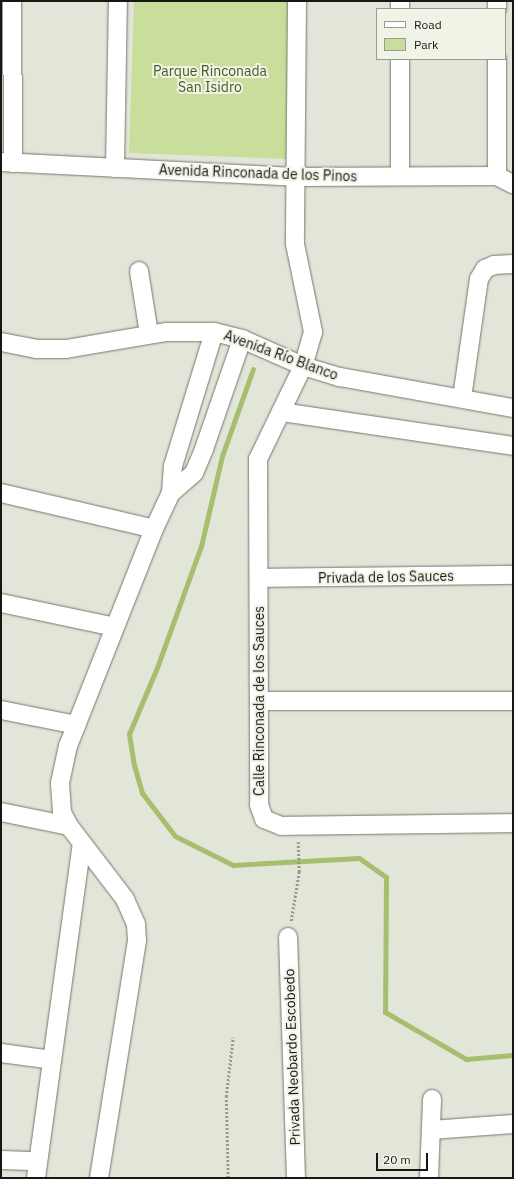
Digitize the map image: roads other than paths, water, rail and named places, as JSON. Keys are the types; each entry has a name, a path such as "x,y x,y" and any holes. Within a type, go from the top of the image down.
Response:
{"street":[{"path":"7,162 12,1"},
{"path":"115,168 118,1"},
{"name":"Calle Rinconada de los Sauces","path":"297,1 295,177 296,252 311,314 312,332 304,366 258,459 259,805 264,819 281,826 513,823"},
{"path":"400,60 400,176"},
{"path":"497,60 497,176"},
{"name":"Avenida Rinconada de los Pinos","path":"7,162 295,177 497,176 513,184"},
{"path":"462,398 479,279 485,269 494,265 513,264"},
{"path":"139,271 150,334"},
{"name":"Avenida Río Blanco","path":"1,342 36,349 66,349 166,332 214,332 242,339 304,366 340,377 513,408"},
{"path":"99,1178 137,940 136,924 125,899 69,826 62,812 60,783 68,746 154,529 171,493 173,466 214,332"},
{"path":"171,493 194,473 204,449 242,339"},
{"path":"281,412 513,446"},
{"path":"1,493 154,529"},
{"name":"Privada de los Sauces","path":"259,578 513,576"},
{"path":"1,603 116,627"},
{"path":"259,701 513,701"},
{"path":"1,710 77,725"},
{"path":"1,812 69,826"},
{"path":"1,1160 36,1170 82,843"},
{"name":"Privada Neobardo Escobedo","path":"288,937 296,1178"},
{"path":"1,1053 52,1060"},
{"path":"429,1178 432,1099"},
{"path":"431,1130 513,1124"}],"waterway":[{"path":"253,369 222,456 201,546 156,670 129,734 134,765 142,793 175,836 233,865 359,858 386,877 385,1012 466,1059 513,1055"}],"park label":[{"name":"Parque Rinconada San Isidro","path":"210,80"}]}
